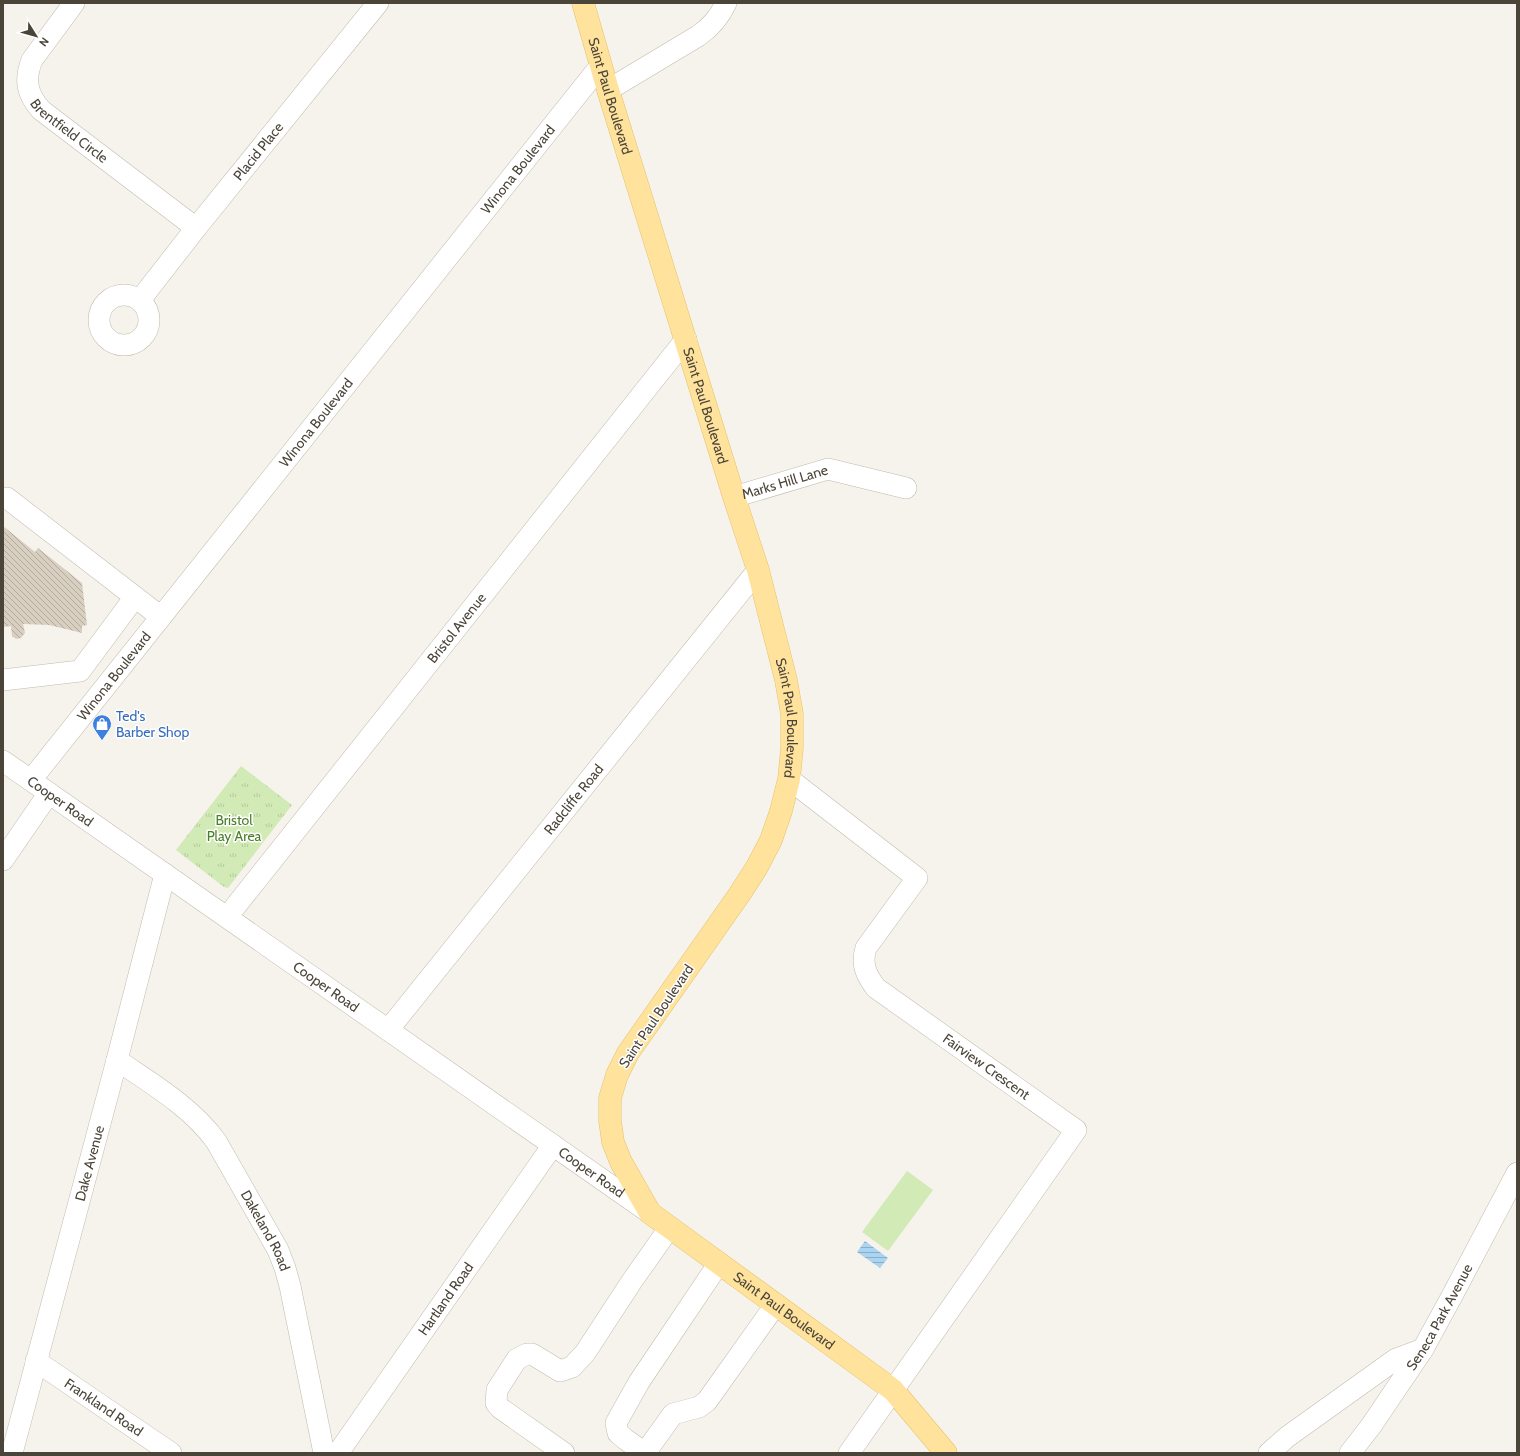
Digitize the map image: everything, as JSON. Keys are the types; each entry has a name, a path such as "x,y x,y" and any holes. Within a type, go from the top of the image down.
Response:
{"main road":[{"name":"Saint Paul Boulevard","path":"583,3 608,90 758,570 786,680 791,707 792,748 789,779 781,811 771,840 740,895 628,1053 617,1075 610,1098 610,1121 613,1142 621,1162 650,1213 893,1390 946,1453"}],"street":[{"name":"Brentfield Circle","path":"74,3 40,48 30,65 27,81 29,92 34,102 41,110 196,228"},
{"name":"Placid Place","path":"140,300 196,228 378,3"},
{"path":"608,90 706,30 721,14 726,3"},
{"name":"Winona Boulevard","path":"31,780 601,65"},
{"name":"Bristol Avenue","path":"227,917 686,339"},
{"name":"Marks Hill Lane","path":"734,497 828,469 906,488"},
{"path":"3,499 7,498 161,617"},
{"name":"Radcliffe Road","path":"388,1030 758,570"},
{"path":"80,671 135,597"},
{"path":"3,680 80,671 104,688"},
{"name":"Cooper Road","path":"3,761 650,1213"},
{"name":"Fairview Crescent","path":"789,779 917,878 866,948 863,956 868,977 876,988 1076,1130 893,1390"},
{"path":"3,860 49,793"},
{"name":"Dake Avenue","path":"12,1453 165,874"},
{"name":"Dakeland Road","path":"117,1060 184,1107 197,1117 207,1128 216,1141 278,1250 286,1268 324,1453"},
{"name":"Hartland Road","path":"338,1453 553,1145"},
{"name":"Seneca Park Avenue","path":"1350,1453 1371,1426 1423,1349 1517,1173"},
{"path":"564,1453 500,1408 496,1402 497,1390 517,1359 527,1354 532,1354 560,1370 572,1367 585,1353 670,1228"},
{"path":"719,1263 639,1382 616,1423 618,1433 625,1440 642,1452 650,1446 674,1414 699,1407 707,1401 776,1304"},
{"path":"1269,1453 1287,1437 1396,1359 1423,1349"},
{"name":"Frankland Road","path":"36,1360 171,1453"},
{"path":"849,1453 893,1390"}],"green space":[{"name":"Bristol Play Area","path":"241,766 292,805 228,888 224,887 176,850"},
{"path":"907,1171 933,1190 888,1251 862,1232"}],"water":[{"path":"865,1241 888,1258 880,1268 857,1252"}],"building":[{"path":"3,526 35,552 38,548 82,583 87,625 82,626 82,633 49,625 23,624 25,633 21,638 16,639 12,636 11,626 3,627"}],"place":[{"name":"Ted's Barber Shop","path":"102,741"}]}
